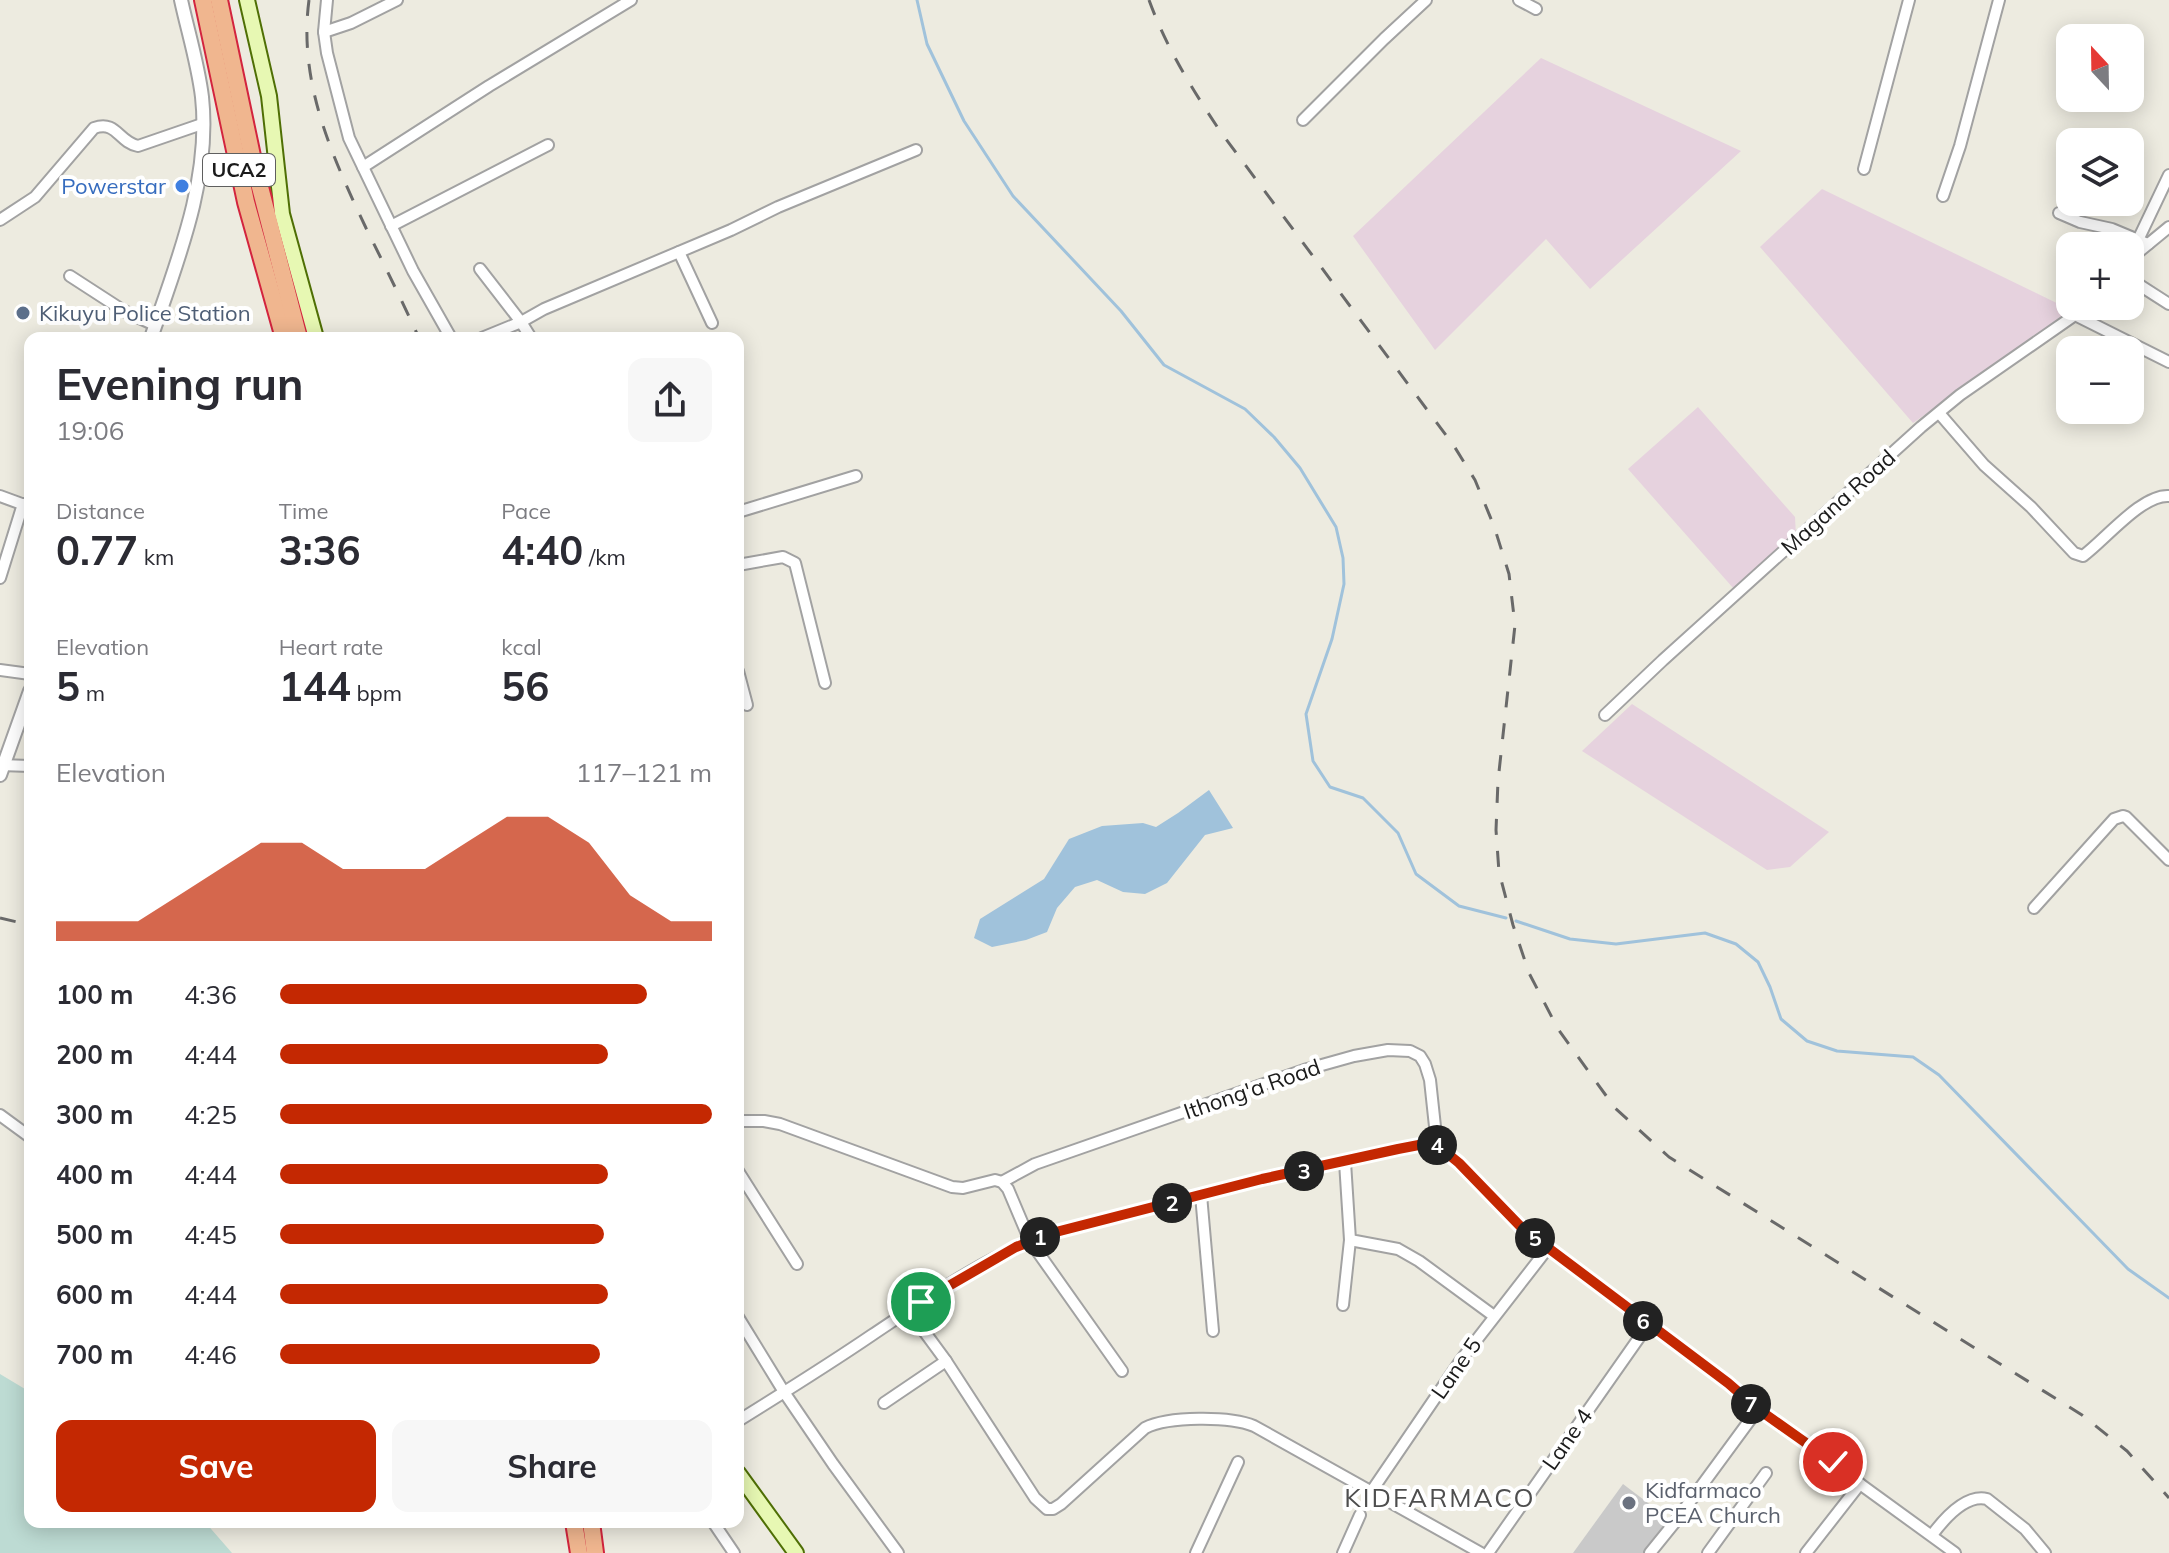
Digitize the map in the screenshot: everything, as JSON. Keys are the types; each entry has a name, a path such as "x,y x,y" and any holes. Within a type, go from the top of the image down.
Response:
{"highway":[{"name":"UCA2","path":"203,0 246,202 282,332"},
{"name":"UCA2","path":"219,0 252,156 297,332"},
{"path":"271,332 278,317"},
{"path":"575,1528 579,1553"},
{"path":"592,1528 595,1553"}],"main road":[{"path":"247,0 268,88 282,214 314,332"},
{"path":"744,1482 796,1553"}],"street":[{"path":"70,276 153,332 189,220 199,175 202,98 181,0"},
{"path":"327,0 324,32 343,121 355,154 420,286 447,332"},
{"path":"324,32 351,23 397,0"},
{"path":"363,167 631,0"},
{"path":"1303,120 1426,0"},
{"path":"1519,0 1536,9"},
{"path":"1864,169 1909,0"},
{"path":"1943,196 1960,146 1999,0"},
{"path":"0,220 35,197 94,128 106,125 130,144 138,146 202,124"},
{"path":"391,226 548,145"},
{"path":"497,332 584,291 916,150"},
{"path":"2144,239 2169,175"},
{"path":"2066,216 2119,232"},
{"path":"2144,241 2169,228"},
{"path":"679,252 712,323"},
{"path":"480,269 527,332"},
{"path":"2144,288 2169,304"},
{"name":"Magana Road","path":"1605,715 1960,395 2068,320"},
{"path":"2085,320 2169,362"},
{"path":"1939,413 1984,465 2031,507 2074,553 2083,556 2145,502 2169,496"},
{"path":"744,510 856,476"},
{"path":"0,496 24,505"},
{"path":"0,578 24,512"},
{"path":"744,564 783,557 795,563 825,683"},
{"path":"0,670 24,673"},
{"path":"744,694 747,705"},
{"path":"24,707 1,769 24,767"},
{"path":"2034,908 2119,817 2126,817 2169,860"},
{"name":"Ithong'a Road","path":"1002,1182 1035,1164 1304,1070 1388,1050 1410,1051 1420,1056 1425,1064 1430,1080 1437,1145"},
{"path":"0,1115 24,1133"},
{"path":"744,1121 780,1124 957,1188 995,1180 1002,1182 1013,1198 1030,1241 1122,1371"},
{"path":"744,1417 990,1260 1030,1241 1201,1195 1398,1149 1437,1145 1459,1163 1507,1214 1548,1248 1758,1409 1955,1553"},
{"path":"1343,1305 1350,1240 1345,1162"},
{"path":"744,1180 797,1264"},
{"path":"1201,1195 1213,1331"},
{"path":"1350,1240 1398,1249 1494,1316"},
{"name":"Lane 5","path":"1371,1492 1461,1360 1548,1248"},
{"path":"906,1313 921,1327 946,1361 1035,1498 1047,1509 1061,1504 1154,1423 1231,1420 1244,1422 1481,1553"},
{"name":"Lane 4","path":"1488,1553 1648,1325"},
{"path":"744,1327 833,1464 898,1553"},
{"path":"884,1403 946,1361"},
{"path":"1650,1553 1758,1409"},
{"path":"1196,1553 1238,1462"},
{"path":"1708,1553 1766,1473"},
{"path":"1806,1553 1860,1484"},
{"path":"1932,1535 1962,1505 1980,1497 1987,1499 2025,1529 2045,1553"},
{"path":"1343,1553 1360,1515"},
{"path":"717,1528 734,1553"}],"shaded area":[{"path":"1541,58 1741,151 1590,289 1546,239 1435,350 1353,236"},
{"path":"1822,189 2056,303 2056,320 2060,320 1913,423 1760,247"},
{"path":"1698,407 1795,517 1796,536 1734,589 1628,469"},
{"path":"1632,704 1829,832 1790,867 1767,870 1582,751"},
{"path":"1209,790 1233,828 1205,835 1167,883 1145,894 1123,892 1097,880 1075,887 1057,908 1047,932 992,947 974,938 980,919 1044,879 1069,839 1102,826 1143,823 1156,827"},
{"path":"0,1374 24,1388 24,1528 210,1528 232,1553 0,1553"},
{"name":"Kidfarmaco PCEA Church","path":"1623,1484 1673,1522 1646,1553 1573,1553"}],"waterway":[{"path":"917,0 927,44 964,121 1013,196 1121,311 1164,365 1245,409 1274,437 1300,468 1336,527 1343,558 1344,584 1332,639 1306,714 1313,761 1330,787 1363,798 1398,833 1416,874 1459,906 1506,918"},
{"path":"1516,921 1570,939 1616,944 1705,933 1736,944 1758,962 1781,1019 1807,1041 1837,1051 1913,1057 1939,1075 2128,1269 2169,1298"}],"railway":[{"path":"309,0 308,60 330,146 416,332"},
{"path":"1149,0 1172,51 1220,131 1454,446 1475,480 1494,526 1509,574 1515,625 1498,781 1496,830 1499,872 1529,973 1558,1029 1615,1108 1669,1157 2082,1415 2127,1451 2169,1498"},
{"path":"0,918 24,924"}],"place":[{"name":"Powerstar","path":"182,186"},
{"name":"Kikuyu Police Station","path":"23,313"},
{"name":"Kidfarmaco PCEA Church","path":"1629,1503"}],"district":[{"name":"KIDFARMACO","path":"1440,1498"}],"route":[{"path":"921,1302 990,1260 1052,1233 1262,1179 1398,1149 1437,1145 1459,1163 1523,1229 1758,1409 1833,1462"}]}
